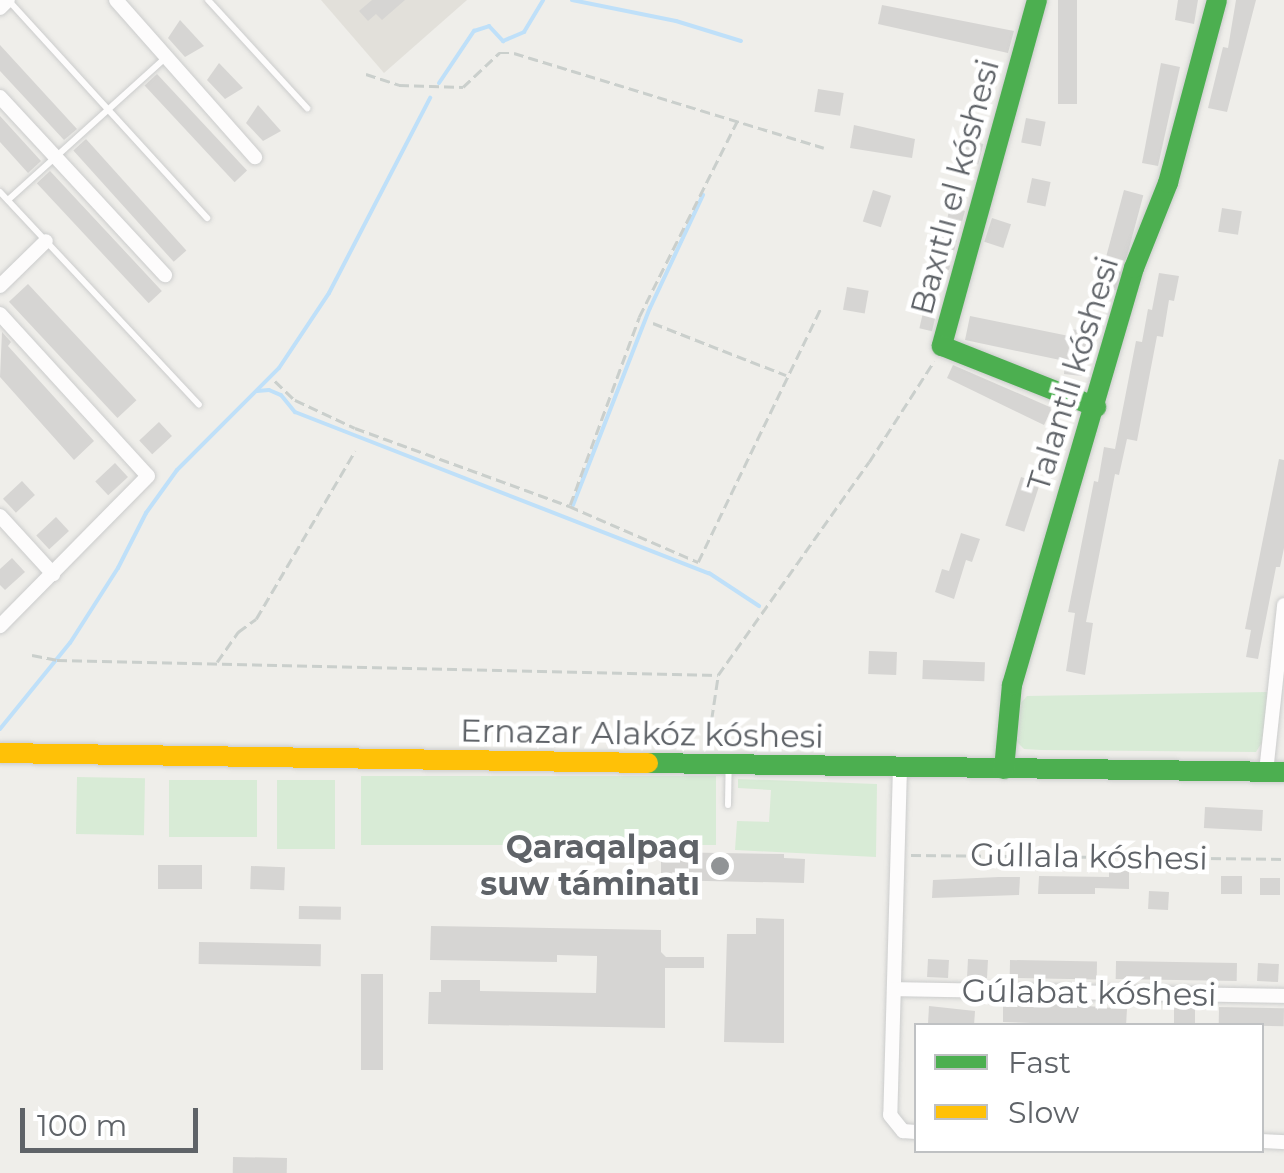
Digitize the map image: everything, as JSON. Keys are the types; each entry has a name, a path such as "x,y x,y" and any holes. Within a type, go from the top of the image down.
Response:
{"street":[{"path":"0,8 8,0"},
{"path":"116,0 254,157"},
{"name":"Baxıtlı el kóshesi","path":"1038,0 942,346 1096,406"},
{"name":"Talantlı kóshesi","path":"1004,769 1012,685 1134,268 1168,183 1217,0"},
{"path":"0,97 165,276"},
{"path":"0,286 46,241"},
{"path":"0,314 148,476 1,624"},
{"path":"0,516 53,574"},
{"path":"1275,772 1284,605"},
{"name":"Ernazar Alakóz kóshesi","path":"0,753 1275,772"},
{"path":"900,767 894,854 890,1115 910,1132"},
{"name":"Gúlabat kóshesi","path":"894,989 1284,996"}],"lane":[{"path":"8,0 207,218"},
{"path":"208,0 307,108"},
{"path":"8,200 166,57"},
{"path":"0,192 199,404"},
{"path":"728,805 729,765"}],"path":[{"path":"366,74 399,85 462,86 498,53 514,53 738,118 824,148"},
{"path":"569,506 638,317 738,118"},
{"path":"275,381 295,400 355,428 569,506 698,562 822,306"},
{"path":"652,323 789,376"},
{"path":"706,764 712,696 718,675 869,462 942,346"},
{"path":"216,663 238,632 256,619 355,451"},
{"path":"32,655 57,660 718,675"},
{"name":"Gúllala kóshesi","path":"894,854 1284,860"}],"shaded area":[{"path":"321,0 467,0 384,73"}],"green space":[{"path":"1267,692 1266,736 1256,752 1041,750 1024,749 1015,740 1018,706 1027,696"},
{"path":"361,776 716,776 716,845 361,845"},
{"path":"77,777 145,778 144,835 76,834"},
{"path":"738,779 877,784 876,857 735,850 737,821 769,822 771,790 738,788"},
{"path":"169,780 257,780 257,837 169,837"},
{"path":"277,780 335,780 335,849 277,849"}],"building":[{"path":"372,0 405,0 382,20 376,14 368,21 359,11"},
{"path":"1058,0 1077,0 1077,104 1058,104"},
{"path":"1178,0 1198,0 1194,24 1175,20"},
{"path":"1236,0 1256,0 1227,112 1208,108 1223,47 1228,48"},
{"path":"882,5 1014,31 1008,53 878,24"},
{"path":"180,20 204,46 185,57 168,38"},
{"path":"0,45 77,129 64,140 0,71"},
{"path":"219,63 243,88 225,99 207,80"},
{"path":"1161,63 1180,67 1158,166 1142,163"},
{"path":"157,74 247,171 235,182 145,86"},
{"path":"818,89 844,93 840,116 814,112"},
{"path":"258,105 281,131 263,141 246,123"},
{"path":"0,116 41,161 28,173 0,142"},
{"path":"1026,118 1046,122 1041,146 1021,143"},
{"path":"854,125 915,139 912,158 850,148"},
{"path":"86,139 186,250 174,262 73,150"},
{"path":"963,139 983,144 978,164 958,159"},
{"path":"50,171 162,291 149,303 37,183"},
{"path":"1032,178 1051,182 1045,206 1027,202"},
{"path":"873,190 891,196 881,227 863,221"},
{"path":"1124,190 1143,195 1118,291 1098,286"},
{"path":"950,207 965,211 949,270 943,268 950,242 942,240"},
{"path":"1222,208 1242,211 1238,235 1218,232"},
{"path":"992,218 1011,224 1003,248 984,242"},
{"path":"1159,273 1179,276 1174,301 1169,300 1163,337 1157,336 1137,441 1127,439 1119,475 1115,474 1086,622 1093,623 1085,675 1066,671 1075,613 1068,612 1094,481 1098,482 1104,447 1115,449 1136,341 1142,342"},
{"path":"28,284 136,400 117,418 9,302"},
{"path":"847,287 869,291 865,313 843,310"},
{"path":"925,304 938,307 932,331 919,328"},
{"path":"970,316 1069,336 1070,329 1088,331 1082,376 1064,374 1065,361 965,340"},
{"path":"2,332 11,342 8,346 94,441 74,460 0,377"},
{"path":"953,365 1052,408 1044,425 947,378"},
{"path":"159,422 172,436 152,454 139,440"},
{"path":"1279,459 1284,460 1284,548 1280,567 1276,567 1258,659 1246,657 1251,630 1245,629"},
{"path":"115,463 128,477 108,495 95,481"},
{"path":"1021,477 1040,483 1024,532 1005,526"},
{"path":"22,481 35,495 16,513 3,499"},
{"path":"56,517 69,531 49,549 36,535"},
{"path":"961,533 980,539 972,562 966,560 954,599 935,592 942,569 949,571"},
{"path":"12,558 25,572 5,590 0,585 0,569"},
{"path":"869,651 897,652 896,675 868,674"},
{"path":"923,660 985,662 984,681 922,679"},
{"path":"1205,807 1263,810 1262,831 1204,828"},
{"path":"661,852 784,854 784,858 805,859 804,883 661,880"},
{"path":"158,865 202,865 202,889 158,889"},
{"path":"251,866 285,867 284,890 250,889"},
{"path":"1109,870 1129,871 1129,889 1095,888 1095,894 1038,894 1039,876 1109,877"},
{"path":"1221,876 1242,876 1242,894 1221,894"},
{"path":"1020,877 1019,895 932,898 933,880"},
{"path":"1260,878 1280,878 1280,895 1260,895"},
{"path":"1149,891 1169,892 1168,910 1148,909"},
{"path":"299,906 341,907 341,920 299,919"},
{"path":"756,918 784,919 784,1043 724,1042 727,934 756,934"},
{"path":"431,926 661,930 661,952 666,957 704,957 704,968 665,968 665,1028 428,1024 429,992 441,992 441,980 480,980 480,991 596,993 597,961 597,956 557,955 557,962 430,960"},
{"path":"199,942 321,944 321,966 199,964"},
{"path":"928,959 949,960 948,978 927,977"},
{"path":"968,959 988,960 987,978 967,977"},
{"path":"1010,960 1097,962 1097,980 1010,978"},
{"path":"1116,961 1237,963 1237,981 1116,979"},
{"path":"1258,963 1279,964 1278,982 1257,981"},
{"path":"361,974 383,974 383,1070 361,1070"},
{"path":"1003,1005 1127,1009 1126,1023 1003,1022"},
{"path":"929,1006 975,1011 974,1023 928,1023"},
{"path":"1219,1007 1284,1008 1284,1026 1219,1023"},
{"path":"1174,1008 1195,1008 1195,1023 1174,1023"},
{"path":"233,1157 287,1158 287,1173 233,1173"}],"waterway":[{"path":"439,83 474,31 489,26 503,41 524,32 543,0"},
{"path":"572,0 676,21 741,41"},
{"path":"0,729 70,643 118,568 146,513 177,470 279,368 329,293 430,98"},
{"path":"573,505 650,308 703,195"},
{"path":"257,391 269,390 281,395 295,412 709,573 759,606"}],"traffic: fast":[{"path":"1037,0 942,346 1096,407"},
{"path":"1004,769 1012,685 1134,268 1168,183 1217,0"},
{"path":"648,763 1284,772"}],"traffic: slow":[{"path":"0,753 648,763"}],"place":[{"name":"Qaraqalpaq suw táminatı","path":"720,866"}]}
